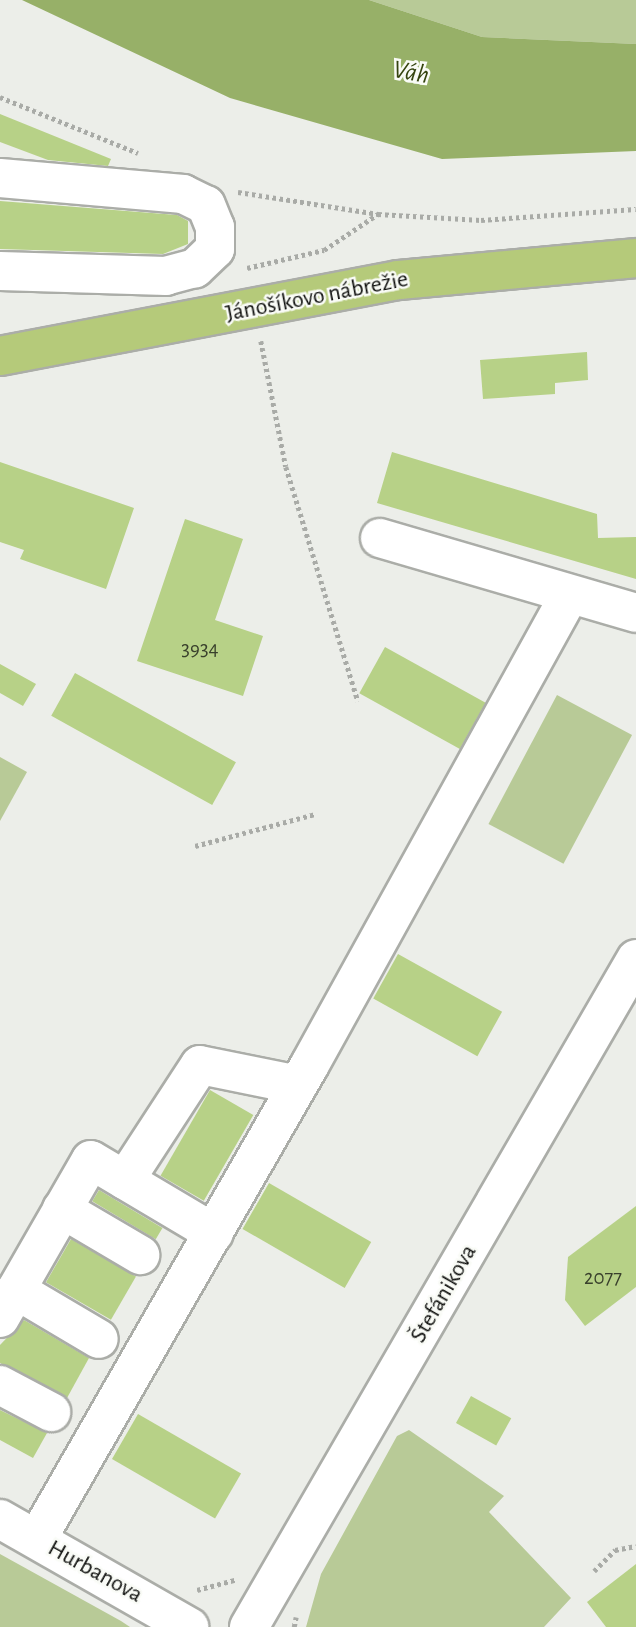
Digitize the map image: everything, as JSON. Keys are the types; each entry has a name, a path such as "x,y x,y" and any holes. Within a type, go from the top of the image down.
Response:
{"main road":[{"name":"Jánošíkovo nábrežie","path":"0,356 398,280 636,258"}],"street":[{"path":"0,178 183,194 206,205 215,226 215,249 195,268 166,276 0,271"},
{"path":"380,538 636,613"},
{"path":"37,1539 298,1085 569,594"},
{"name":"Štefánikova","path":"249,1627 636,959"},
{"path":"125,1180 200,1065 298,1085"},
{"path":"99,1339 8,1304 91,1160 214,1233"},
{"path":"62,1209 140,1255"},
{"path":"0,1385 51,1412"},
{"name":"Hurbanova","path":"0,1519 189,1627"}],"path":[{"path":"0,97 153,159"},
{"path":"227,190 378,214 481,220 636,209"},
{"path":"247,268 324,250 378,214"},
{"path":"286,467 358,701"},
{"path":"195,846 315,814"},
{"path":"594,1571 615,1550 636,1546"},
{"path":"189,1587 228,1586 247,1571"}],"shaded area":[{"path":"369,0 636,0 636,44 482,37"},
{"path":"557,695 632,735 564,864 488,824"},
{"path":"0,757 27,772 0,821"},
{"path":"409,1430 504,1496 489,1512 571,1598 544,1627 306,1627 321,1574 397,1436"},
{"path":"0,1554 121,1621 130,1627 0,1627"}],"water":[{"name":"Váh","path":"22,0 369,0 482,37 636,44 636,151 442,159 230,98"}],"building":[{"path":"0,114 111,159 108,166 48,160 0,142"},
{"path":"0,201 177,215 188,221 188,244 163,254 0,249"},
{"path":"587,352 588,380 555,383 555,394 483,399 480,360"},
{"path":"392,452 597,514 598,538 636,537 636,579 377,503"},
{"path":"0,462 134,508 106,589 20,559 24,550 0,542"},
{"path":"185,519 243,539 215,620 263,636 243,696 137,661"},
{"path":"385,647 486,703 460,749 359,693"},
{"path":"0,664 36,684 23,706 0,693"},
{"path":"75,673 236,762 212,805 51,716"},
{"path":"398,954 502,1012 477,1056 373,999"},
{"path":"210,1090 253,1115 204,1201 160,1176"},
{"path":"269,1183 371,1242 345,1288 242,1229"},
{"path":"99,1190 162,1228 156,1239 92,1201"},
{"path":"636,1206 636,1287 585,1326 565,1300 568,1257"},
{"path":"71,1239 136,1276 111,1320 46,1282"},
{"path":"24,1320 89,1358 67,1398 0,1363 0,1345"},
{"path":"471,1396 511,1418 496,1445 456,1423"},
{"path":"0,1410 47,1433 33,1458 0,1440"},
{"path":"138,1414 241,1474 215,1519 112,1459"},
{"path":"636,1564 636,1627 606,1627 587,1602"}]}
